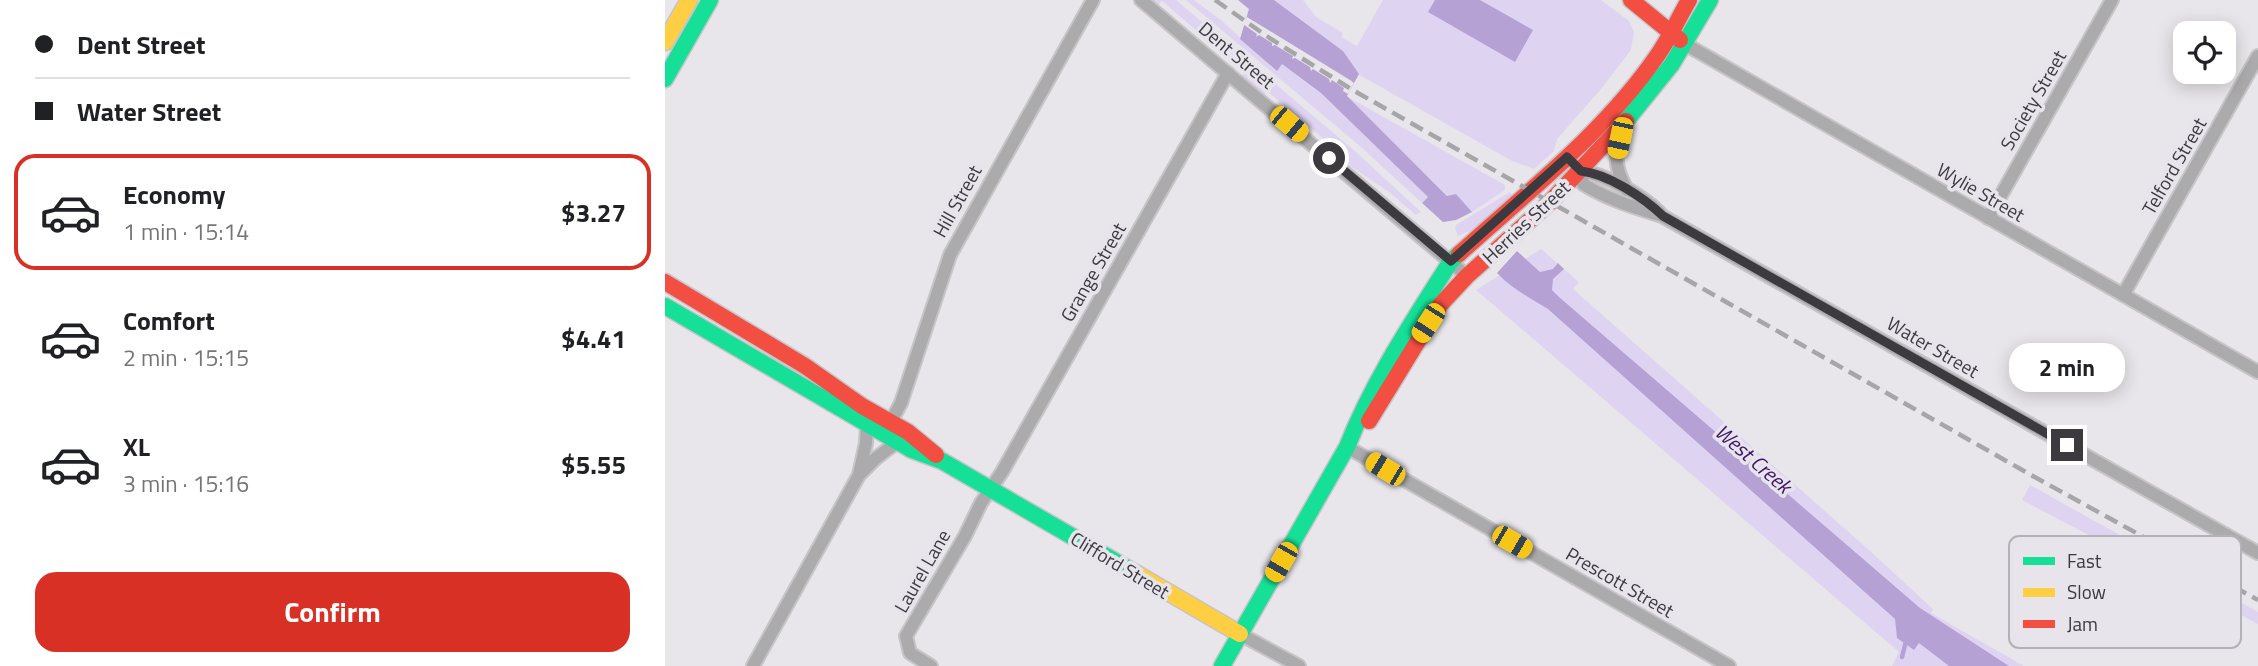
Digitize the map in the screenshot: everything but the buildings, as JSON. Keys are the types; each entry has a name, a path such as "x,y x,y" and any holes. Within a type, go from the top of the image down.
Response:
{"main road":[{"path":"665,42 689,0"},
{"path":"665,79 710,0"},
{"path":"1631,0 1685,44"},
{"name":"Herries Street","path":"1222,666 1347,447 1361,412 1408,328 1451,261 1567,157 1609,114 1657,56 1689,0"},
{"name":"Herries Street","path":"1347,447 1371,419 1440,305 1467,276 1527,225 1627,120 1685,44 1710,0"},
{"name":"Clifford Street","path":"665,282 804,366 862,406 890,433"},
{"name":"Clifford Street","path":"665,306 867,425 919,440 941,461 1240,634"}],"street":[{"name":"Hill Street","path":"890,433 950,255 1093,0"},
{"name":"Dent Street","path":"1141,0 1467,276"},
{"name":"Society Street","path":"1988,218 2112,0"},
{"name":"Wylie Street","path":"1685,44 2258,372"},
{"name":"Telford Street","path":"2123,295 2258,56"},
{"name":"Grange Street","path":"992,489 1228,73"},
{"path":"1627,120 1615,161 1616,169 1627,190"},
{"name":"Water Street","path":"1567,157 1581,171 1594,173 1646,200 1663,216"},
{"name":"Water Street","path":"1581,171 1583,184 1611,200 1663,216 2228,536"},
{"path":"859,475 867,425"},
{"path":"753,666 859,475 874,459 890,433"},
{"name":"Prescott Street","path":"1347,447 1729,666"},
{"name":"Laurel Lane","path":"930,666 910,653 905,636 981,503 992,489"},
{"name":"Water Street","path":"2241,543 2258,553"},
{"name":"Clifford Street","path":"1240,634 1299,666"}],"shaded area":[{"path":"1152,0 1176,0 1261,72 1258,77 1261,80 1266,76 1356,152 1421,212 1416,215 1389,192 1337,157 1329,150 1332,146 1267,91 1264,95 1242,76 1245,72 1162,1 1158,5"},
{"path":"1186,0 1194,0 1222,21 1276,71 1282,64 1321,93 1428,197 1422,203 1361,147"},
{"path":"1238,0 1274,0 1343,51 1359,74 1347,96 1447,196 1456,194 1472,212 1456,220 1443,222 1422,203 1428,197 1321,93 1282,64 1277,71 1240,39 1249,9"},
{"path":"1274,0 1303,0 1316,17 1343,33 1341,37 1357,46 1383,0 1601,0 1629,21 1634,32 1631,50 1557,139 1554,151 1534,169 1512,161 1356,73 1343,51"},
{"path":"1435,0 1480,0 1533,30 1515,62 1428,12"},
{"path":"1346,96 1505,185 1505,190 1472,212 1456,195 1448,196"},
{"path":"1510,192 1512,195 1472,230 1458,236 1456,225"},
{"path":"1541,249 1579,282 1573,289 1869,550 1933,609 1931,613 2024,666 1892,666 1899,652 1476,290"},
{"path":"1517,251 1540,272 1553,269 1558,263 1564,269 1553,279 1552,290 1559,297 1920,608 2009,666 1949,666 1919,643 1914,650 1897,638 1895,619 1548,309 1515,289 1497,273"},
{"path":"2030,485 2122,536 2091,536 2022,500"},
{"path":"2241,603 2258,612 2258,624 2241,615"}],"pier":[{"path":"1247,17 1354,83 1348,94 1332,80 1330,83 1329,79 1313,69 1311,71 1310,67 1295,58 1292,59 1293,56 1275,45 1272,46 1272,43 1259,35 1256,37 1257,34 1243,24"}],"waterway":[{"path":"1902,657 1906,641"}],"railway":[{"path":"1215,0 1351,89 2142,536"},
{"path":"2241,591 2258,600"}],"traffic: fast":[{"path":"665,79 710,0"},
{"path":"1626,121 1672,64 1710,0"},
{"path":"1222,666 1347,447 1395,352 1451,261 1459,254"},
{"path":"665,306 912,450 942,461 1137,574"}],"traffic: slow":[{"path":"665,42 689,0"},
{"path":"1137,574 1240,634"}],"traffic: jam":[{"path":"1631,0 1680,40"},
{"path":"1459,254 1564,161 1613,111 1657,56 1689,0"},
{"path":"1369,421 1440,305 1467,276 1550,202 1626,121"},
{"path":"665,282 805,366 862,406 908,432 936,455"}],"route":[{"path":"1329,158 1451,261 1567,157 1581,171 1594,173 1646,200 1663,216 2067,445"}],"water label":[{"name":"West Creek","path":"1753,459"}]}
